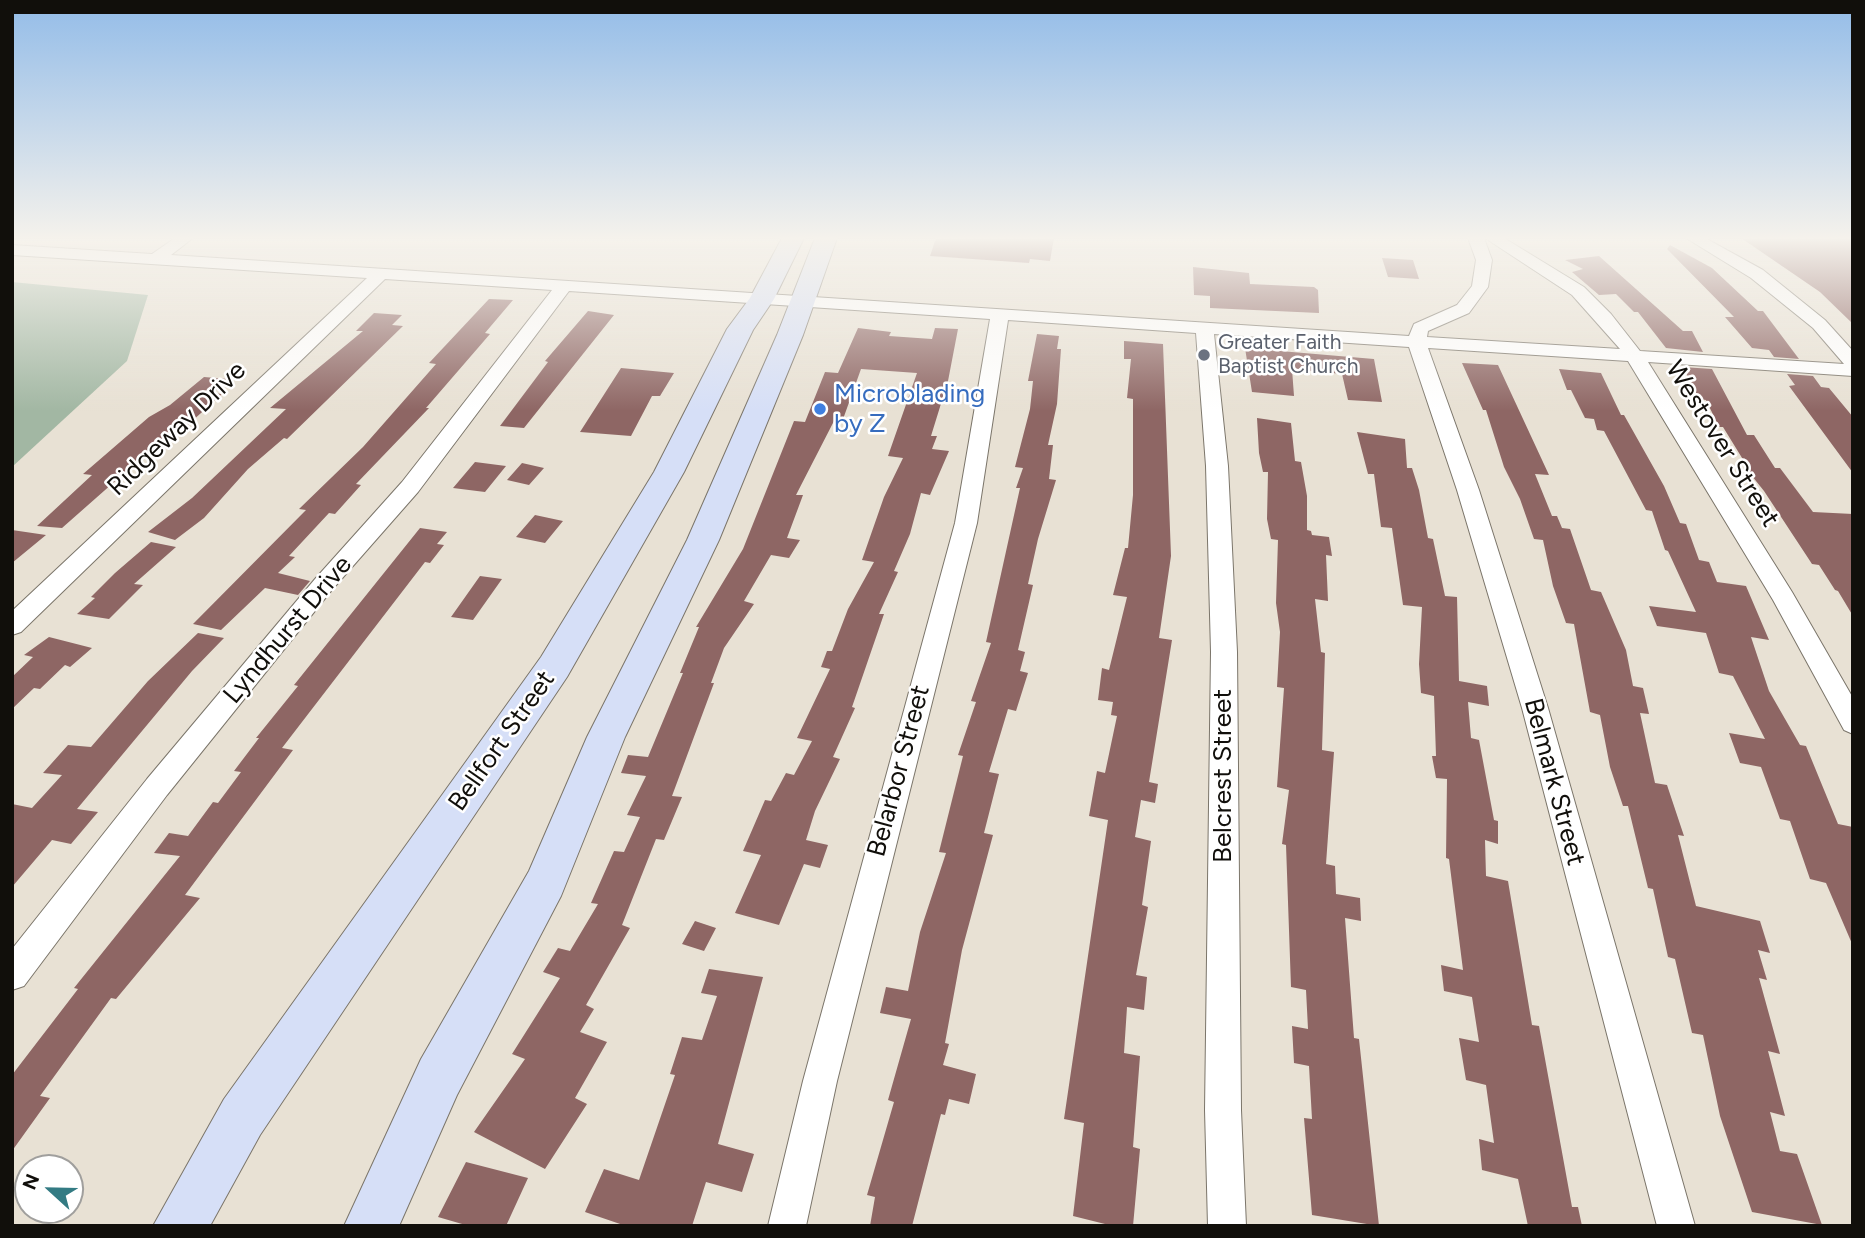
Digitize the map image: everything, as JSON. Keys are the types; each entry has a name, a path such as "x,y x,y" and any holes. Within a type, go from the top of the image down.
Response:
{"main road":[{"name":"Bellfort Street","path":"180,1226 242,1117 554,667 669,472 740,329 764,296"},
{"path":"371,1226 439,1077 546,882 606,737 703,540 790,335 803,296"}],"street":[{"name":"Ridgeway Drive","path":"12,626 358,296"},
{"name":"Lyndhurst Drive","path":"12,975 157,788 323,585 410,487 557,296"},
{"path":"713,296 1853,370"},
{"path":"1417,342 1420,328 1464,309 1474,296"},
{"name":"Westover Street","path":"1583,296 1605,318 1635,357 1784,598 1853,723"},
{"path":"1784,296 1819,324 1853,363"},
{"name":"Belarbor Street","path":"787,1226 820,1081 966,523 1000,315"},
{"name":"Belcrest Street","path":"1204,327 1217,466 1224,652 1223,1110 1227,1226"},
{"name":"Belmark Street","path":"1417,342 1468,490 1535,708 1676,1226"}],"green space":[{"path":"12,296 148,296 127,361 12,467"}],"building":[{"path":"1206,296 1318,296 1319,313 1210,308 1210,296"},
{"path":"1618,296 1644,296 1683,331 1692,331 1703,352 1666,348 1638,312 1634,312"},
{"path":"1713,296 1742,296 1758,311 1763,311 1799,359 1774,357 1769,350 1752,348 1725,317 1734,317"},
{"path":"1824,296 1853,296 1853,324"},
{"path":"489,299 513,300 485,333 490,334 426,408 429,408 356,484 361,485 335,514 329,513 289,556 295,557 278,573 310,581 298,595 265,588 221,630 193,624 306,510 299,509 363,447 436,364 429,363"},
{"path":"588,311 614,315 524,428 500,426 548,362 545,361"},
{"path":"374,313 402,315 392,325 403,326 287,439 284,438 248,469 204,518 175,540 148,532 192,498 286,409 270,408 363,331 356,331"},
{"path":"858,328 891,332 889,336 932,339 935,328 958,329 948,381 931,436 937,436 932,449 949,451 930,495 921,493 910,534 894,571 898,572 879,614 884,614 852,707 855,708 833,757 840,759 815,811 806,840 828,845 820,868 804,864 779,925 735,913 761,855 743,851 765,800 771,801 786,773 794,775 812,741 797,738 830,669 821,667 827,651 832,651 848,609 874,562 862,560 884,497 903,458 888,456 917,373 861,369 842,422 834,421 796,495 803,495 787,538 800,540 789,558 771,555 744,601 754,604 724,648 711,683 714,683 672,796 682,797 664,840 656,839 622,925 630,928 586,1005 594,1009 580,1032 607,1042 575,1098 587,1104 545,1169 474,1132 525,1059 512,1054 560,978 543,972 558,948 570,951 598,904 591,903 614,851 624,852 640,817 627,815 646,776 621,773 628,755 648,757 683,673 680,673 699,627 696,627 743,549 794,421 805,422 825,372 838,373"},
{"path":"1037,334 1059,336 1057,349 1061,349 1057,404 1048,445 1053,445 1049,479 1056,480 1038,539 1028,584 1033,585 1018,650 1025,652 1020,671 1028,673 1016,711 1008,709 989,772 999,774 984,833 993,835 962,950 945,1043 949,1044 943,1065 976,1074 969,1104 949,1099 945,1115 941,1114 912,1226 870,1226 875,1197 867,1195 894,1102 888,1100 911,1019 880,1013 886,987 908,991 920,932 946,853 939,852 963,756 958,755 976,702 971,701 991,643 986,642 1020,488 1016,488 1023,468 1015,467 1030,409 1033,381 1028,381"},
{"path":"1124,341 1163,344 1171,556 1159,638 1172,640 1149,782 1158,784 1155,803 1141,800 1135,837 1151,841 1142,905 1148,907 1136,975 1147,977 1144,1010 1127,1007 1124,1053 1140,1056 1133,1147 1140,1149 1133,1226 1113,1226 1073,1216 1084,1123 1064,1119 1108,820 1089,816 1097,771 1105,773 1117,716 1111,715 1113,702 1098,700 1102,668 1109,670 1127,597 1113,595 1125,548 1128,548 1133,495 1133,399 1127,398 1131,359 1124,359"},
{"path":"1245,348 1374,359 1382,402 1348,400 1342,374 1292,369 1294,396 1252,392"},
{"path":"1462,363 1498,365 1549,475 1535,474 1552,516 1557,516 1562,528 1570,529 1591,590 1601,592 1626,650 1633,686 1643,688 1649,714 1640,713 1655,783 1667,785 1684,836 1678,835 1696,906 1760,921 1770,953 1758,950 1767,980 1759,978 1780,1054 1768,1051 1785,1116 1770,1112 1780,1151 1797,1154 1822,1225 1752,1212 1720,1116 1703,1035 1692,1033 1675,959 1668,957 1653,889 1648,888 1628,806 1623,806 1610,767 1600,715 1590,712 1574,624 1566,623 1553,586 1543,540 1534,539 1520,499 1504,467 1486,410 1483,410"},
{"path":"1683,367 1712,369 1747,435 1754,435 1775,468 1780,468 1813,512 1853,514 1853,616 1819,565 1812,564 1764,491 1744,466 1747,466 1723,427 1719,427 1706,400 1699,399"},
{"path":"621,368 674,373 660,396 652,396 631,436 580,432"},
{"path":"1559,369 1601,373 1621,415 1624,415 1664,486 1680,523 1686,524 1699,560 1709,562 1717,582 1746,586 1769,640 1751,637 1769,691 1800,745 1806,746 1838,824 1853,827 1853,946 1826,883 1810,879 1790,821 1780,819 1761,767 1740,763 1729,733 1765,739 1733,676 1719,673 1706,633 1657,626 1649,606 1696,612 1668,551 1665,550 1652,511 1646,510 1604,431 1597,430 1594,419 1585,418 1571,390 1567,390"},
{"path":"1787,374 1813,376 1821,387 1829,388 1853,417 1853,473 1789,386 1795,385"},
{"path":"204,377 228,379 213,393 222,394 180,432 172,431 62,528 37,526 92,475 83,474 149,417 170,405"},
{"path":"1257,418 1291,423 1295,461 1301,462 1307,496 1307,530 1311,531 1312,535 1329,537 1332,556 1326,555 1328,601 1315,599 1321,652 1325,653 1322,750 1334,752 1326,864 1335,866 1336,894 1360,898 1361,921 1345,918 1354,1038 1359,1039 1379,1226 1312,1215 1304,1118 1312,1119 1309,1066 1294,1063 1292,1026 1308,1029 1306,990 1291,987 1286,845 1282,844 1289,790 1277,787 1284,688 1277,687 1280,632 1276,603 1278,540 1271,539 1267,519 1268,472 1263,472 1259,453"},
{"path":"1357,432 1405,439 1407,468 1412,468 1419,490 1428,538 1433,539 1445,596 1457,597 1459,681 1487,686 1489,706 1468,702 1471,738 1479,740 1494,820 1498,821 1498,844 1485,840 1486,876 1508,881 1532,1025 1539,1026 1572,1207 1578,1207 1582,1226 1528,1226 1518,1179 1482,1170 1479,1139 1494,1143 1486,1085 1466,1080 1459,1038 1479,1042 1472,997 1444,991 1441,965 1463,970 1449,859 1446,858 1447,779 1436,778 1432,756 1436,756 1434,696 1421,693 1419,664 1422,607 1403,605 1392,528 1381,527 1374,474 1368,474"},
{"path":"475,462 506,466 485,492 453,488"},
{"path":"522,463 544,468 529,485 507,480"},
{"path":"535,515 563,521 545,543 516,537"},
{"path":"420,528 447,532 437,544 444,545 430,563 425,562 282,748 293,750 185,895 200,898 116,999 111,998 40,1096 50,1098 12,1151 12,1075 78,989 74,988 180,856 154,853 169,833 188,836 213,802 218,803 241,772 234,771 259,738 256,738 298,686 294,685"},
{"path":"12,530 46,535 12,563"},
{"path":"151,542 176,547 134,584 143,585 109,619 77,614 95,598 91,597 115,573"},
{"path":"480,576 502,579 473,620 451,617"},
{"path":"198,633 224,638 192,671 77,809 98,812 71,844 52,840 12,887 12,804 32,808 62,775 43,773 68,745 91,747 148,681"},
{"path":"49,637 92,648 70,667 65,665 40,689 34,688 12,709 12,677 33,657 24,655"},
{"path":"695,921 716,928 704,951 682,944"},
{"path":"709,969 763,977 718,1144 754,1154 742,1192 706,1182 692,1226 626,1226 585,1212 604,1169 639,1180 675,1075 670,1074 682,1037 702,1040 717,996 701,993"},
{"path":"466,1162 528,1178 506,1226 469,1226 438,1217"}],"place":[{"name":"Greater Faith Baptist Church","path":"1204,355"},
{"name":"Microblading by Z","path":"820,409"}]}
